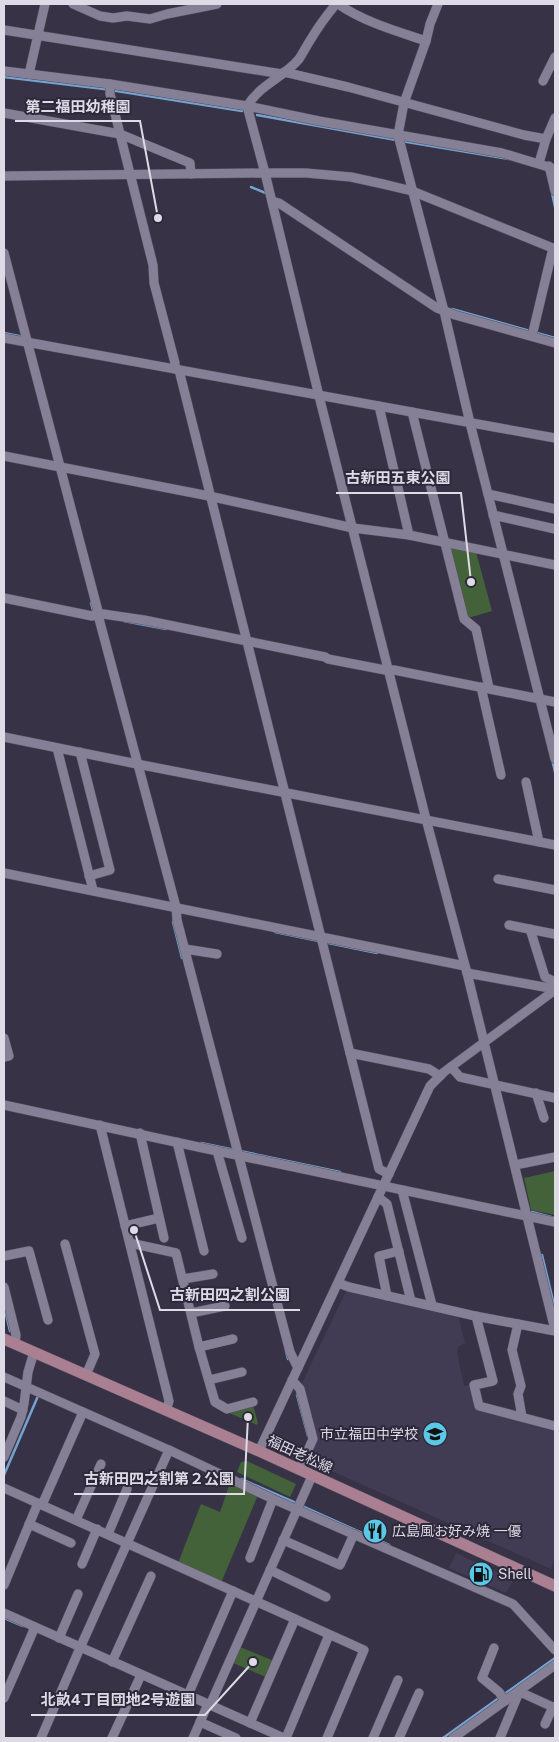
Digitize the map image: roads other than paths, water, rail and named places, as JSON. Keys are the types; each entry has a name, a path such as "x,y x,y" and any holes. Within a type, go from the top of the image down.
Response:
{"main road":[{"name":"福田老松線","path":"4,1339 259,1451 555,1586"}],"street":[{"path":"29,74 45,4"},
{"path":"73,4 85,11 100,16 113,18 127,16 150,19 217,4"},
{"path":"338,1283 476,1316 555,1330 495,1084 426,819 247,106 262,88 299,59 311,38 337,4 379,25 426,41"},
{"path":"438,4 404,103 399,139 443,308 469,421 494,515 501,553 541,702 552,730 555,759"},
{"path":"4,30 283,73 348,87 546,139"},
{"path":"543,81 555,56"},
{"path":"4,71 247,106 399,139 502,153 539,163 551,169 555,191"},
{"path":"110,87 119,132 152,265 154,283 247,643 379,1169 389,1174"},
{"path":"4,113 119,132 190,163 191,174"},
{"path":"539,163 555,118"},
{"path":"4,176 306,173 351,177 412,191 554,249 533,333"},
{"path":"271,197 437,308 443,308 533,333 555,343"},
{"path":"4,253 96,615 185,948 236,1153 290,1352 298,1368"},
{"path":"4,338 25,340 176,367 555,438"},
{"path":"378,406 409,536"},
{"path":"412,412 464,619 476,630 483,689 501,775"},
{"path":"4,456 209,496 353,528 444,542 555,565"},
{"path":"488,494 555,509"},
{"path":"494,515 555,529"},
{"path":"4,598 96,615 103,614 144,620 390,672 541,702 555,702"},
{"path":"4,737 555,845"},
{"path":"56,748 93,890"},
{"path":"80,752 110,870 89,876"},
{"path":"526,782 539,842"},
{"path":"4,873 93,890 555,989"},
{"path":"498,878 555,890"},
{"path":"509,925 554,934"},
{"path":"530,929 545,978 555,982"},
{"path":"185,948 217,954"},
{"path":"259,1451 430,1086 451,1067 555,989"},
{"path":"4,1038 9,1056 4,1057"},
{"path":"350,1053 429,1069 440,1076"},
{"path":"451,1067 460,1077 555,1098"},
{"path":"536,1093 544,1118"},
{"path":"4,1104 555,1222"},
{"path":"100,1125 169,1401 166,1411"},
{"path":"140,1133 164,1238"},
{"path":"177,1142 204,1251"},
{"path":"217,1151 242,1238"},
{"path":"515,1165 555,1157"},
{"path":"402,1190 432,1305"},
{"path":"378,1197 387,1204 411,1301"},
{"path":"125,1226 159,1218"},
{"path":"130,1243 176,1253 199,1347 216,1402 227,1409 253,1402"},
{"path":"65,1244 95,1354 86,1375"},
{"path":"4,1256 29,1250 48,1320"},
{"path":"387,1296 379,1256 399,1250"},
{"path":"183,1280 213,1274"},
{"path":"4,1287 16,1335 15,1344"},
{"path":"191,1313 225,1306"},
{"path":"476,1316 493,1381 474,1385 479,1406 555,1426"},
{"path":"518,1324 512,1350 521,1386 518,1394 522,1417"},
{"path":"199,1347 233,1339"},
{"path":"4,1457 23,1410 28,1372 34,1352"},
{"path":"209,1380 242,1372"},
{"path":"4,1377 169,1450 273,1499 512,1604 555,1650"},
{"path":"292,1380 300,1389 313,1439 300,1470"},
{"path":"4,1401 23,1410"},
{"path":"4,1585 30,1524 83,1412"},
{"path":"41,1738 169,1450"},
{"path":"76,1520 101,1464"},
{"path":"193,1738 312,1476"},
{"path":"4,1488 364,1650 327,1738"},
{"path":"108,1534 127,1489"},
{"path":"250,1558 273,1499"},
{"path":"30,1524 71,1543"},
{"path":"82,1564 97,1530"},
{"path":"283,1540 340,1565 354,1534"},
{"path":"270,1570 326,1596"},
{"path":"112,1662 151,1576"},
{"path":"188,1695 233,1591"},
{"path":"59,1638 78,1594"},
{"path":"4,1613 285,1738 329,1635"},
{"path":"250,1723 295,1619"},
{"path":"4,1698 35,1627"},
{"path":"494,1648 482,1678 499,1692 503,1699"},
{"path":"453,1738 503,1699 520,1691 555,1666"},
{"path":"114,1738 141,1675"},
{"path":"373,1738 398,1680"},
{"path":"520,1691 554,1707 545,1724"},
{"path":"500,1738 520,1691"},
{"path":"399,1738 419,1693"},
{"path":"200,1722 236,1738"}],"waterway":[{"path":"4,77 104,89 242,111"},
{"path":"257,115 396,140"},
{"path":"401,141 509,159"},
{"path":"251,187 268,194"},
{"path":"552,193 555,207"},
{"path":"452,309 555,338"},
{"path":"4,333 24,337"},
{"path":"91,603 94,614"},
{"path":"124,621 166,629"},
{"path":"552,759 555,772"},
{"path":"173,922 182,958"},
{"path":"275,932 377,953"},
{"path":"201,1143 235,1150"},
{"path":"240,1151 340,1172"},
{"path":"532,1212 555,1218"},
{"path":"542,1255 555,1309"},
{"path":"4,1306 10,1331"},
{"path":"286,1352 288,1359"},
{"path":"297,1395 308,1436"},
{"path":"4,1475 38,1396"},
{"path":"314,1458 316,1464"},
{"path":"241,1479 296,1503"},
{"path":"304,1507 389,1545"},
{"path":"4,1618 23,1626"},
{"path":"443,1738 555,1658"}],"place":[{"name":"第二福田幼稚園","path":"158,218"},
{"name":"古新田五東公園","path":"471,582"},
{"name":"古新田四之割公園","path":"134,1230"},
{"name":"古新田四之割第２公園","path":"248,1417"},
{"name":"市立福田中学校","path":"435,1434"},
{"name":"広島風お好み焼 一優","path":"375,1531"},
{"name":"Shell","path":"481,1574"},
{"name":"北畝4丁目団地2号遊園","path":"253,1662"}]}
